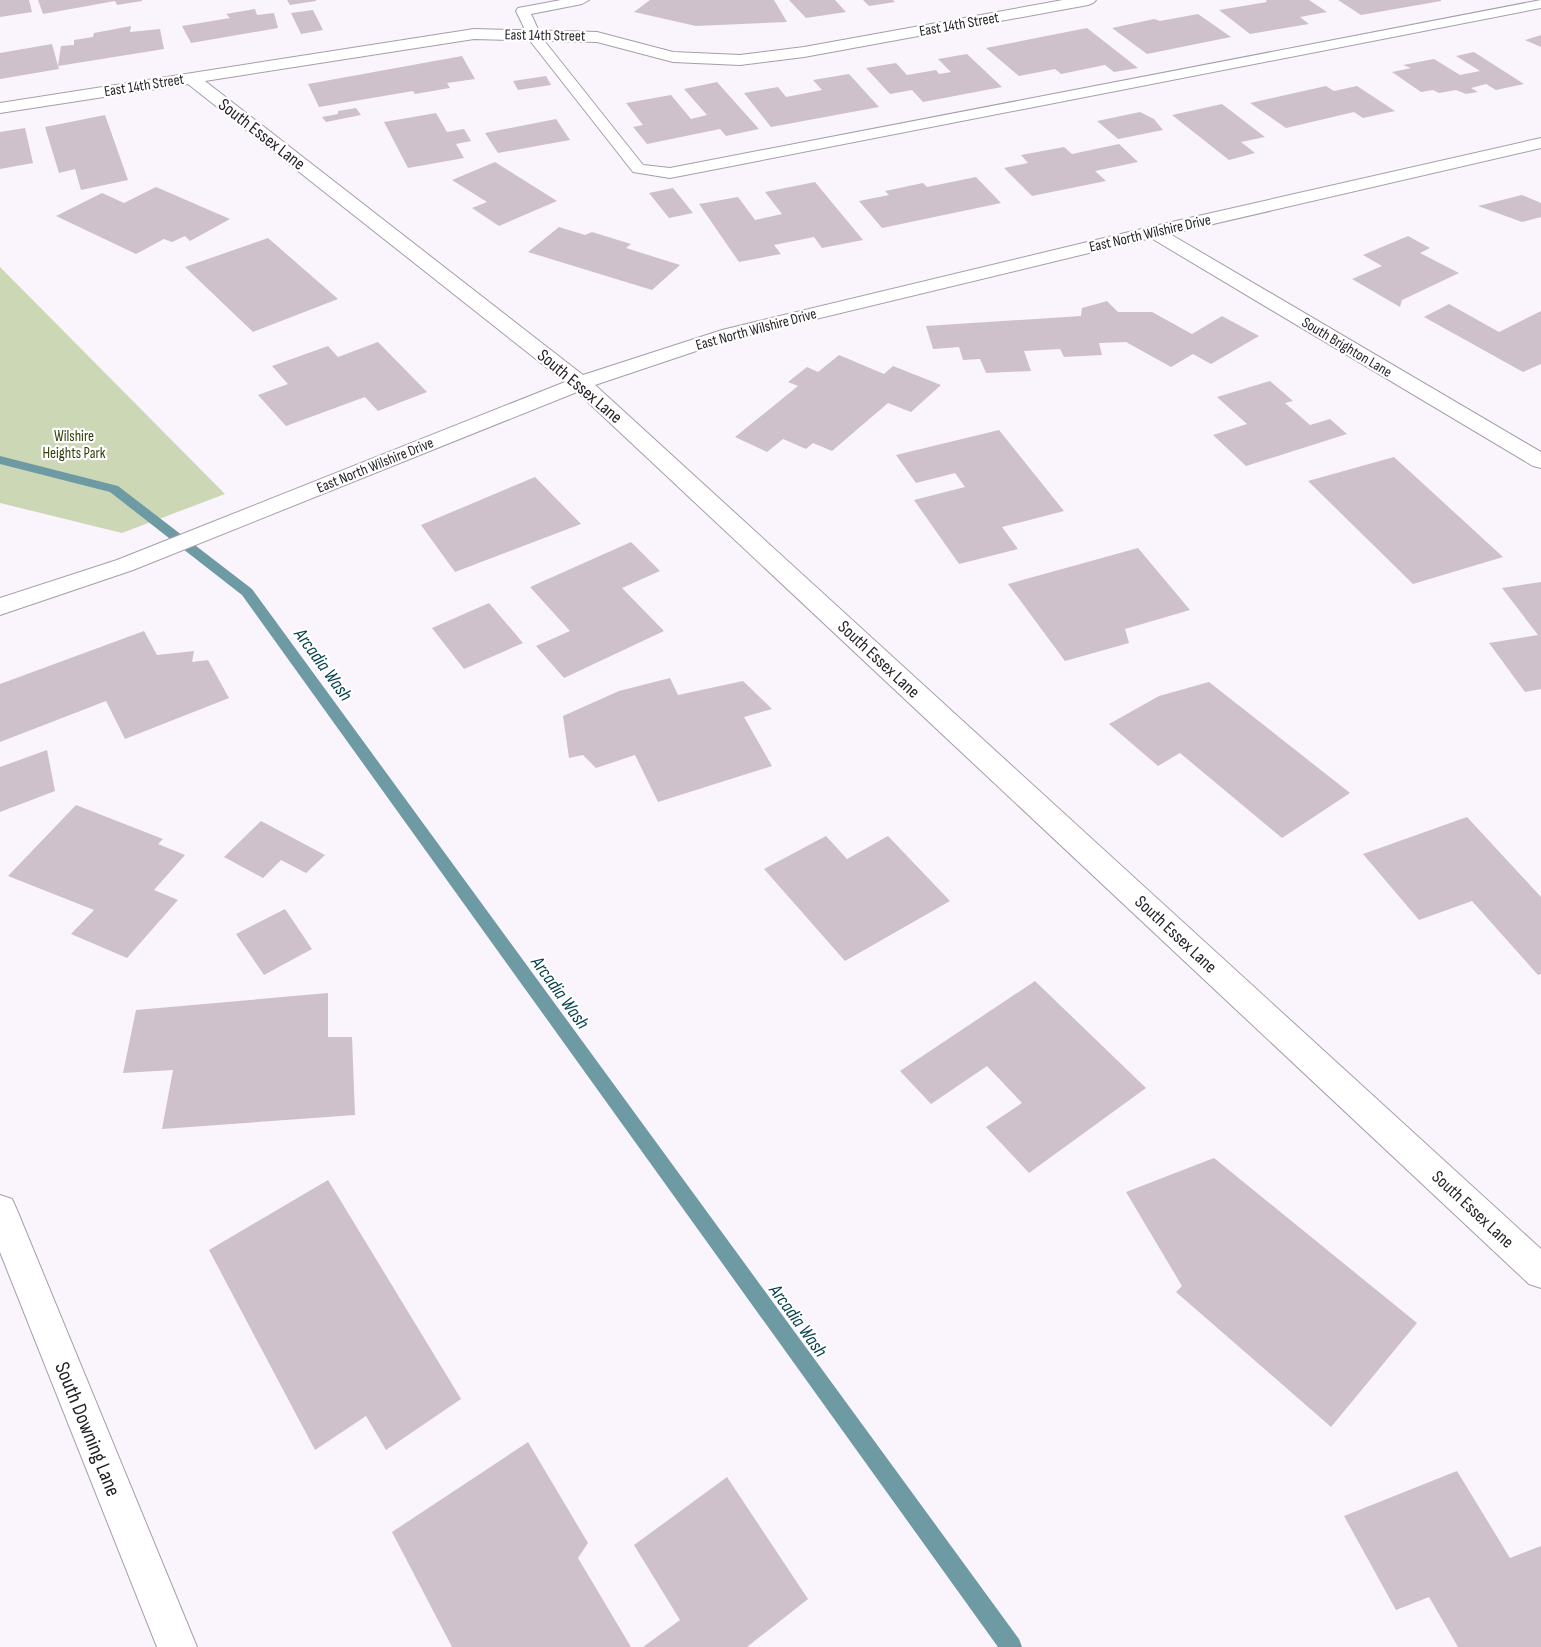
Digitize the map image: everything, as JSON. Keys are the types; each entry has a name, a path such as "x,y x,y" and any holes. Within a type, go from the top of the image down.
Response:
{"street":[{"name":"East 14th Street","path":"0,108 474,34 597,37 673,58 740,60 804,52 1088,0"},
{"name":"South Essex Lane","path":"190,78 580,383 1541,1272"},
{"name":"East North Wilshire Drive","path":"0,607 125,565 580,383 722,336 1154,232 1541,143"},
{"name":"South Brighton Lane","path":"1154,232 1541,461"},
{"name":"South Downing Lane","path":"0,1210 177,1647"}],"lane":[{"path":"582,0 523,12 534,35 638,169 670,173 1541,4"}],"green space":[{"name":"Wilshire Heights Park","path":"0,267 225,494 122,533 0,503"}],"building":[{"path":"0,0 29,0 32,12 0,17"},
{"path":"38,0 142,1 117,5 115,1 43,14"},
{"path":"287,0 316,0 316,1 290,5"},
{"path":"650,0 774,0 787,22 696,26 634,12"},
{"path":"789,0 835,0 846,12 806,18"},
{"path":"863,0 893,0 895,2 869,6"},
{"path":"1266,0 1309,0 1327,12 1300,17 1309,24 1250,34 1219,10 1267,2"},
{"path":"1338,0 1441,0 1441,1 1361,15"},
{"path":"255,9 257,15 274,13 278,28 191,43 182,26 230,18 226,14"},
{"path":"313,10 323,30 301,34 291,13"},
{"path":"1198,14 1231,37 1147,54 1112,28 1154,19 1160,21"},
{"path":"131,26 130,32 160,29 164,49 58,66 61,46 74,45 74,40 93,37 94,33"},
{"path":"1087,28 1138,68 1114,72 1105,65 1061,74 1055,69 1019,76 986,48"},
{"path":"1541,35 1541,47 1525,40"},
{"path":"52,44 59,69 0,79 0,53"},
{"path":"1474,52 1524,84 1496,90 1486,84 1471,88 1478,92 1466,94 1456,90 1439,93 1433,90 1421,92 1392,72 1411,68 1403,65 1434,59 1460,75 1480,71 1456,56"},
{"path":"967,54 1002,87 923,102 912,90 890,94 866,68 896,63 907,75 936,70 939,74 951,72 938,59"},
{"path":"462,56 475,79 447,83 450,88 415,94 413,91 319,107 308,84"},
{"path":"849,74 879,107 771,127 744,93 778,87 786,97 822,90 813,80"},
{"path":"546,76 551,85 518,90 513,81"},
{"path":"717,82 759,129 726,136 720,129 647,144 633,127 643,125 626,103 671,95 691,119 707,115 684,89"},
{"path":"1326,86 1334,91 1357,86 1395,111 1363,118 1354,112 1286,128 1250,103"},
{"path":"1222,104 1265,137 1241,142 1255,153 1229,160 1172,115"},
{"path":"356,108 361,115 326,122 322,117 338,114 338,111"},
{"path":"1140,112 1154,119 1163,130 1118,139 1097,121"},
{"path":"436,113 447,132 464,129 471,141 456,144 464,158 408,168 384,122"},
{"path":"105,115 128,180 81,190 75,169 59,173 45,127"},
{"path":"556,119 570,140 498,153 485,133"},
{"path":"25,128 33,163 0,169 0,132"},
{"path":"1119,144 1138,162 1095,171 1106,181 1032,196 1004,168 1028,163 1021,155 1064,147 1072,154"},
{"path":"495,162 557,201 499,226 472,208 487,202 452,180"},
{"path":"976,177 1001,203 882,228 859,201 889,195 885,191 923,183 927,187"},
{"path":"815,182 863,240 822,248 814,237 774,245 781,254 739,262 699,204 738,197 755,220 782,214 765,192"},
{"path":"156,187 230,219 190,241 185,236 172,242 164,239 136,254 56,216 102,193 124,203"},
{"path":"673,188 693,213 669,218 649,193"},
{"path":"1522,195 1541,203 1541,217 1522,222 1478,206"},
{"path":"559,227 585,235 592,232 631,244 626,248 680,265 652,290 528,252"},
{"path":"1408,236 1430,248 1420,253 1459,273 1402,300 1400,307 1352,279 1382,266 1363,255"},
{"path":"268,238 338,299 253,332 185,267"},
{"path":"1107,301 1118,312 1152,312 1192,334 1222,316 1259,336 1211,364 1193,354 1171,367 1126,342 1099,343 1102,355 1064,357 1060,349 1024,351 1031,371 986,373 980,359 963,360 959,347 933,349 926,326 1081,316 1082,308"},
{"path":"1449,304 1499,332 1541,311 1541,364 1523,372 1424,317"},
{"path":"378,342 427,392 378,411 365,397 286,426 258,395 288,384 272,366 328,346 338,357"},
{"path":"839,355 884,374 893,366 941,385 911,412 888,403 832,451 813,443 806,449 783,439 767,452 735,437 798,386 788,382 807,367 818,372"},
{"path":"1270,381 1293,401 1285,403 1310,425 1330,419 1347,434 1246,466 1213,435 1247,424 1217,397"},
{"path":"999,430 1064,511 1002,527 1018,549 959,564 914,500 965,487 955,473 916,483 896,455"},
{"path":"1394,457 1503,557 1413,584 1308,481"},
{"path":"535,477 581,524 455,572 421,525"},
{"path":"631,542 660,571 622,588 664,631 564,678 536,646 570,631 530,587"},
{"path":"1138,548 1190,610 1125,629 1129,643 1065,661 1008,584"},
{"path":"1541,582 1541,689 1525,692 1489,643 1538,635 1502,588"},
{"path":"489,603 523,643 464,669 432,628"},
{"path":"144,631 157,655 194,651 192,662 208,660 229,698 125,739 106,701 0,742 0,684"},
{"path":"670,678 678,695 743,681 772,709 744,717 772,766 658,802 635,755 596,768 583,755 569,758 563,716 619,691"},
{"path":"1209,682 1350,793 1282,838 1180,753 1158,766 1109,724 1159,696"},
{"path":"47,750 55,791 0,812 0,767"},
{"path":"76,805 163,839 158,844 185,855 154,890 178,900 127,958 71,934 94,910 8,876"},
{"path":"1467,817 1541,897 1541,974 1538,975 1472,901 1419,920 1363,854"},
{"path":"261,821 325,855 306,873 281,860 263,878 224,857"},
{"path":"826,836 847,859 888,836 950,901 845,961 764,869"},
{"path":"285,909 312,949 264,975 236,934"},
{"path":"1035,981 1146,1088 1029,1173 986,1127 1022,1103 987,1066 931,1104 900,1071"},
{"path":"328,993 328,1037 352,1037 355,1115 162,1129 173,1070 123,1073 136,1010"},
{"path":"1214,1158 1417,1323 1331,1427 1176,1292 1182,1286 1126,1192"},
{"path":"328,1180 461,1399 386,1450 366,1416 315,1450 209,1250"},
{"path":"528,1442 588,1543 578,1558 631,1647 452,1647 392,1532"},
{"path":"1457,1471 1510,1558 1541,1546 1541,1647 1458,1647 1429,1597 1396,1610 1344,1516"},
{"path":"727,1477 808,1599 747,1647 643,1647 680,1620 634,1545"}],"waterway":[{"name":"Arcadia Wash","path":"0,460 114,489 247,592 1011,1647"}]}
